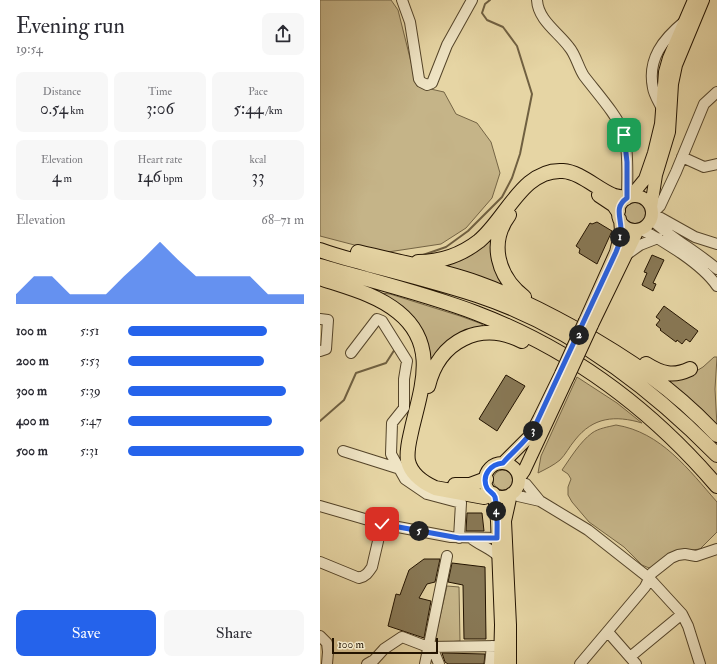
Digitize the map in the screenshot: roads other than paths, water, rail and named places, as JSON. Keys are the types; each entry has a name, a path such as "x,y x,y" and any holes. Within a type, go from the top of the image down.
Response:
{"highway":[{"path":"401,262 428,262 444,260 459,254 480,240 526,186 540,176 554,171 564,171 574,174 613,195 628,198"},
{"path":"537,307 511,285 502,272 498,246 500,234 506,218 529,189 541,181 554,177 568,178 579,183 614,205 619,215"},
{"path":"320,245 330,245 448,273 478,282 537,307 609,348 660,382 717,435"},
{"path":"320,250 477,295 533,318 588,349 636,382 678,417 717,455"},
{"path":"320,266 439,300 476,313 554,348 607,384 638,408 686,451 717,486"},
{"path":"320,278 369,295 390,306 415,330 420,340 424,354 424,375 408,446 408,461 415,474 424,482 435,488 484,497 494,494"},
{"path":"486,479 470,485 438,482 424,474 415,457 414,442 431,374 434,367 445,352 452,346 468,337 484,333 492,333 516,339 550,356 578,365"},
{"path":"609,348 626,353 654,369 668,374 681,373 690,369"}],"main road":[{"path":"510,664 510,625 505,521 512,494 517,487 588,323 616,252 621,231 619,215 621,204 642,183 648,173 659,138 664,72 694,0"},
{"path":"588,323 639,230 647,225 652,213 654,182 670,132 672,84 676,64 703,0"},
{"path":"628,198 639,196 647,200 652,213"},
{"path":"619,215 627,228 639,230"},
{"path":"512,494 502,497 494,494 487,487 487,472 498,464 503,463 530,436 564,376"},
{"path":"503,463 514,468 519,480"},
{"path":"494,494 497,521 498,556 497,646 500,664"}],"street":[{"path":"402,0 410,22 419,79 427,86 432,83 447,44 472,0"},
{"path":"537,0 537,7 550,28 570,47 583,75 603,101 624,135 627,162 628,198"},
{"path":"652,213 660,206 704,104 716,96"},
{"path":"682,157 704,167 717,164"},
{"path":"652,213 695,238 717,244"},
{"path":"652,213 662,229 703,257 717,269"},
{"path":"639,230 658,238 693,262 707,274 717,286"},
{"path":"625,256 640,245 658,238"},
{"path":"320,319 328,320 326,349 320,350"},
{"path":"351,353 376,319 382,320 407,362 404,379 404,408 392,423 391,454 405,479 427,494 461,503 459,538"},
{"path":"343,451 400,469"},
{"path":"519,480 526,484 540,501"},
{"path":"512,494 540,501 588,530 649,578 682,614 688,626 700,664"},
{"path":"320,506 382,524 459,538 497,538"},
{"path":"320,562 359,578 364,576 372,567 382,524"},
{"path":"470,538 478,544 493,551 498,556"},
{"path":"580,664 645,587 652,573 671,558 678,555 685,554 696,556 717,549"},
{"path":"425,664 430,647 448,556"},
{"path":"608,632 633,661 682,614"},
{"path":"320,636 327,643 327,664"},
{"path":"367,664 374,660 384,649 402,637 430,647 497,646 490,664"},
{"path":"430,647 439,664"}],"waterway":[{"path":"423,255 446,247 468,231 502,197 512,178 520,154 532,94 517,46 503,27 487,20 482,13 485,4 490,0"},
{"path":"320,421 344,400 356,373 386,363 395,349"}]}
